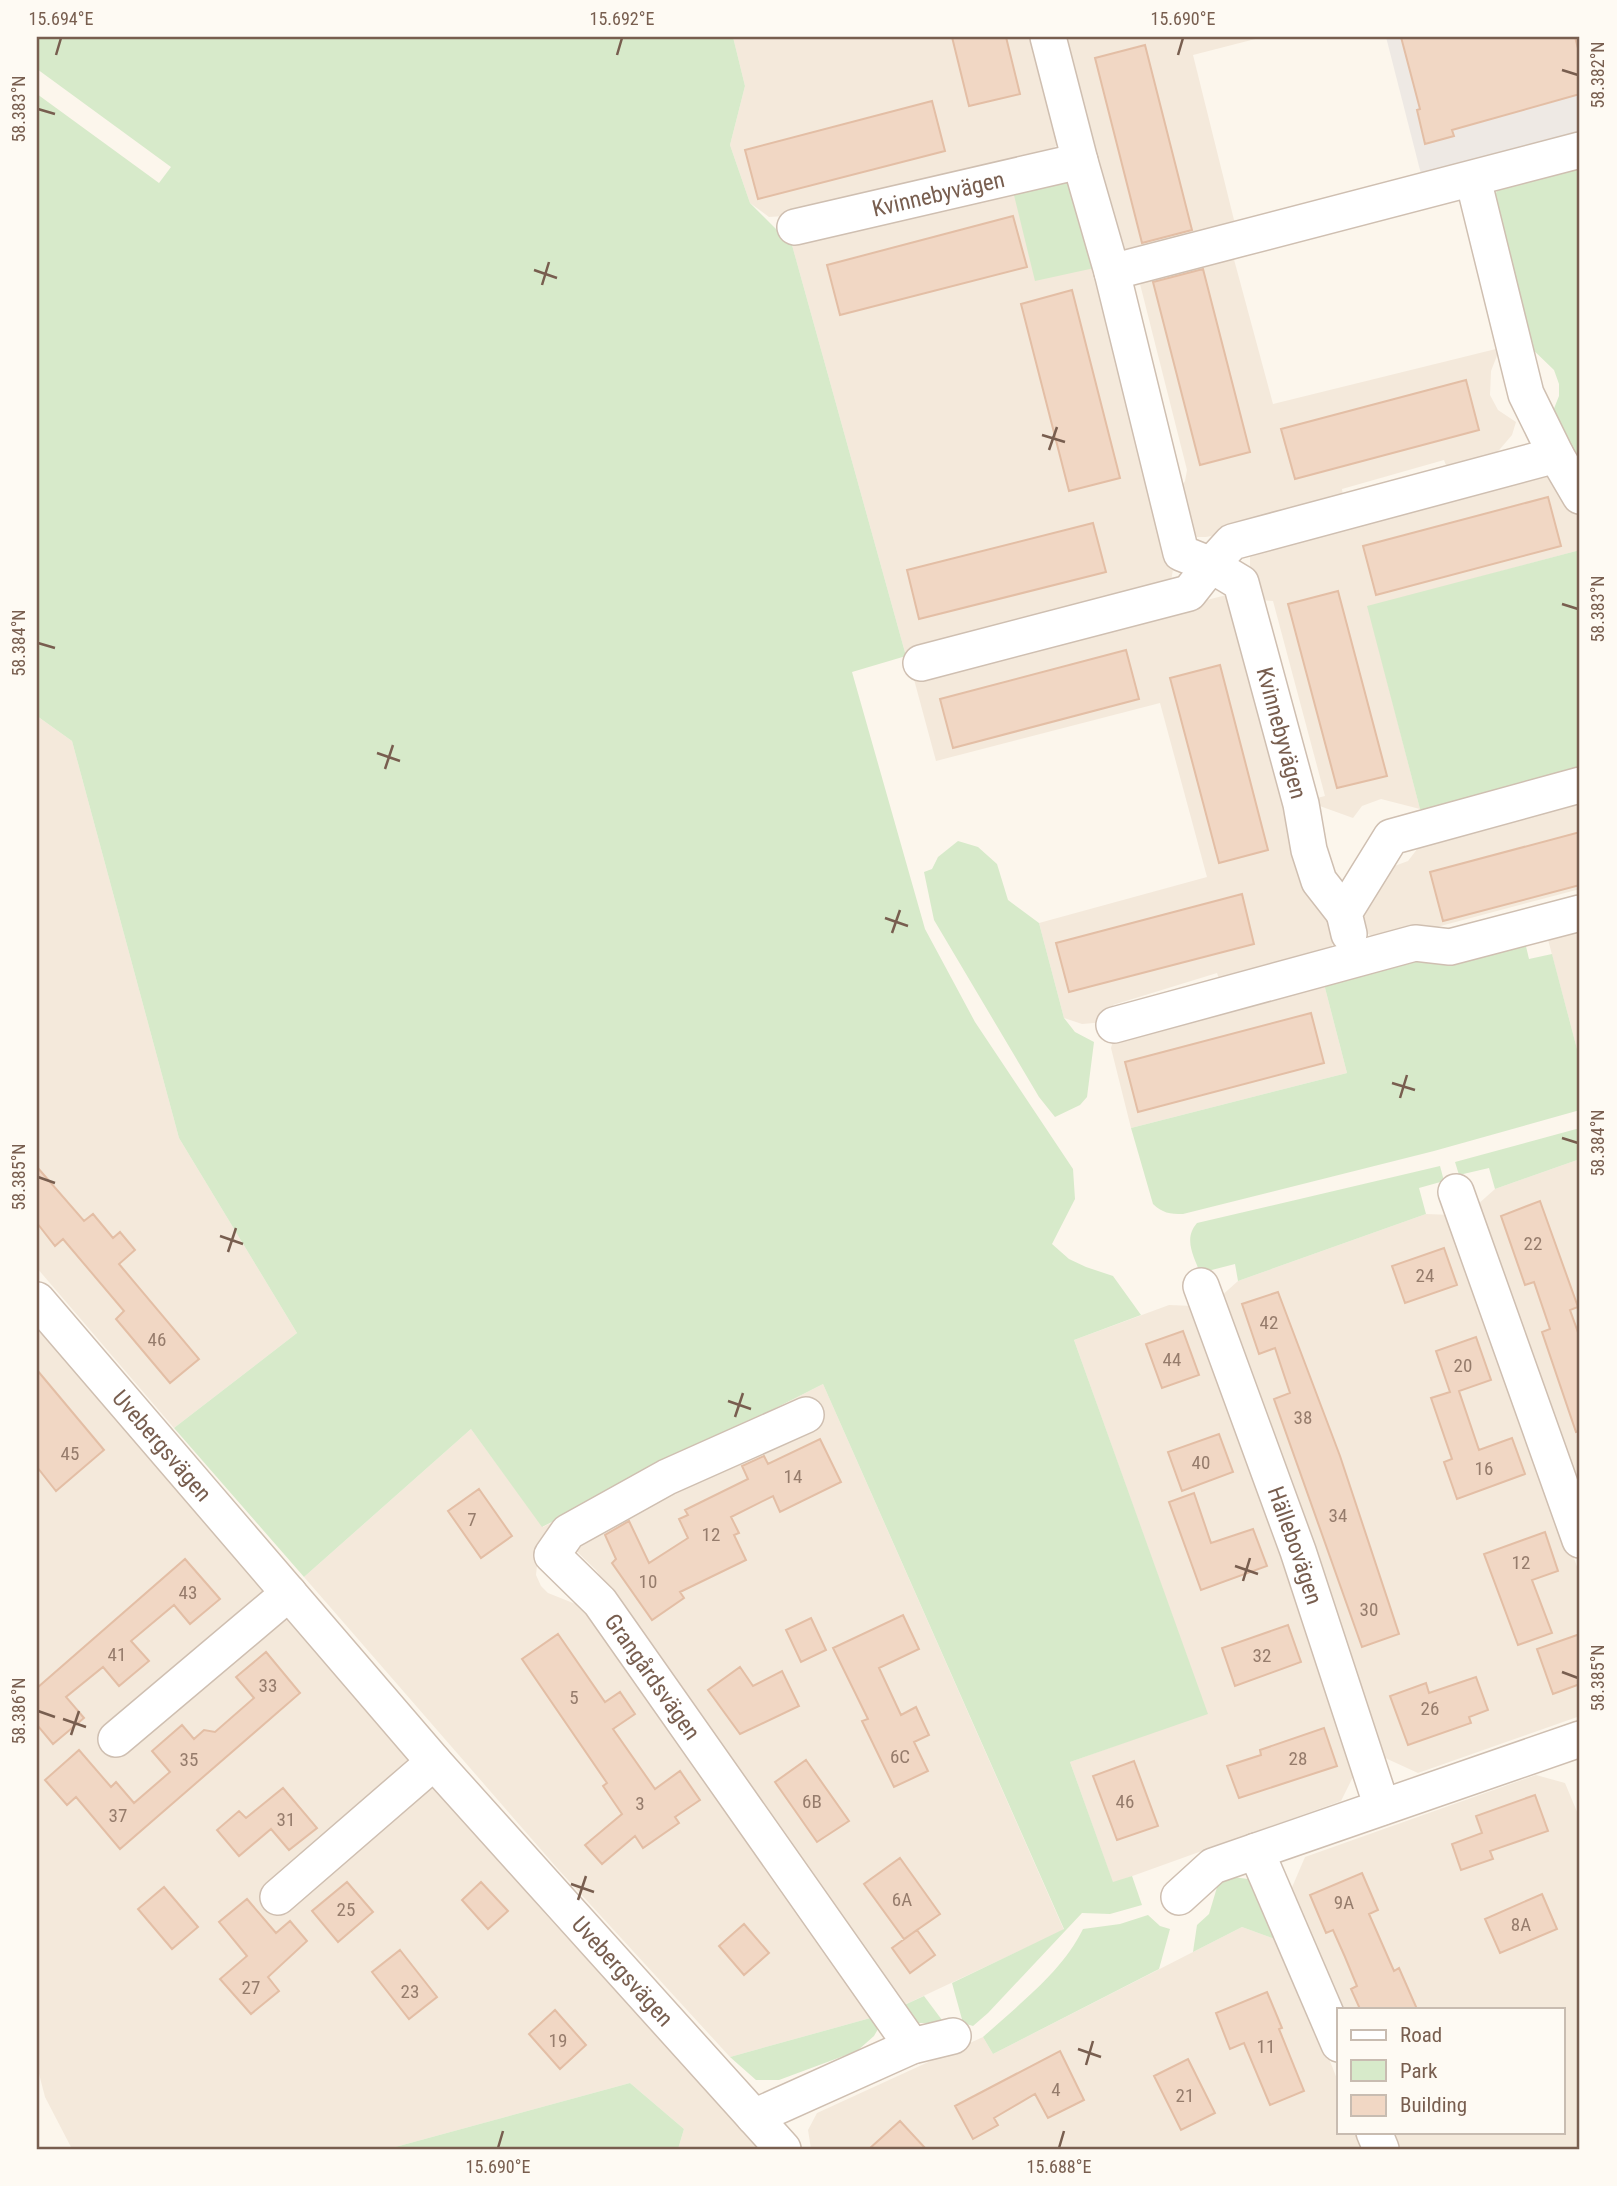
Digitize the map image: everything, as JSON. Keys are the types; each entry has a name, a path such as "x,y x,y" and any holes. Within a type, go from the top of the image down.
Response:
{"street":[{"name":"Kvinnebyvägen","path":"1048,37 1112,272 1181,553 1211,565 1241,583 1301,804 1309,850 1319,881 1344,913 1356,959"},
{"path":"1112,272 1580,150"},
{"name":"Kvinnebyvägen","path":"795,227 1080,161"},
{"path":"1473,179 1526,394 1580,496"},
{"path":"921,663 1189,593 1232,542 1556,454"},
{"path":"1344,913 1391,837 1580,785"},
{"path":"1114,1025 1415,943 1450,947 1580,913"},
{"path":"1456,1192 1580,1539"},
{"name":"Hällebovägen","path":"1201,1286 1298,1551 1382,1807"},
{"name":"Uvebergsvägen","path":"37,1300 434,1762 783,2149"},
{"name":"Grangårdsvägen","path":"806,1415 667,1477 568,1532 552,1555 600,1602 912,2046"},
{"path":"116,1739 289,1593"},
{"path":"1179,1897 1213,1866 1580,1739"},
{"path":"278,1897 434,1762"},
{"path":"1256,1851 1337,2039"},
{"path":"754,2117 912,2046 953,2036"}],"shaded area":[{"path":"733,37 1039,37 1058,144 1051,150 801,215 769,217 750,203 730,145 745,86"},
{"path":"1067,37 1263,37 1193,55 1236,228 1123,256"},
{"path":"1386,37 1580,37 1580,135 1421,174"},
{"path":"1012,186 1099,267 1173,570 1170,586 906,656 792,245"},
{"path":"1232,252 1273,404 1500,348 1491,371 1490,395 1498,410 1516,422 1512,435 1494,456 1447,468 1444,460 1342,489 1344,503 1227,533 1197,537 1188,528 1179,491 1187,470 1138,276"},
{"path":"1549,466 1580,518 1580,550 1368,607 1420,809 1381,799 1362,806 1353,818 1317,805 1317,798 1325,796 1273,601 1261,600 1250,568 1250,551"},
{"path":"1231,594 1317,894 1336,938 1329,951 1220,982 1217,973 1113,1005 1116,1018 1082,1024 1064,1018 1039,923 1207,877 1160,703 936,761 912,672"},
{"path":"37,716 72,741 179,1138 297,1333 174,1428 37,1268"},
{"path":"1580,795 1580,889 1403,936 1372,936 1361,930 1360,901 1381,871 1408,861 1421,844"},
{"path":"1580,923 1580,1048 1577,1049 1546,932"},
{"path":"1323,980 1347,1073 1131,1128 1111,1048 1114,1037"},
{"path":"1580,1159 1580,1496 1477,1205 1495,1189"},
{"path":"1426,1214 1452,1215 1580,1575 1580,1716 1418,1773 1383,1757 1219,1298 1238,1281"},
{"path":"1169,1305 1194,1306 1358,1767 1341,1801 1113,1883 1070,1762 1207,1713 1074,1340"},
{"path":"37,1324 144,1452 548,1917 760,2149 678,2149 684,2129 630,2083 388,2149 72,2149 45,2097 37,2066"},
{"path":"823,1384 1064,1930 900,2007 596,1570 560,1535 550,1535 537,1565 536,1575 541,1586 548,1593 583,1607 874,2017 730,2057 557,1868 304,1577 471,1429 543,1527"},
{"path":"1536,1775 1565,1783 1580,1819 1580,2149 1395,2149 1390,2134 1564,2134 1564,2008 1341,2008 1290,1892 1305,1857"},
{"path":"1242,1927 1283,1942 1337,2079 1337,2134 1359,2134 1365,2149 811,2149 808,2130 817,2113 983,2037 993,2054"}],"green space":[{"path":"37,37 733,37 745,86 730,145 750,203 792,245 906,656 852,672 925,929 975,1022 1073,1169 1075,1199 1052,1244 1069,1259 1113,1276 1141,1315 1074,1340 1208,1714 1070,1762 1113,1882 1132,1876 1142,1905 1110,1914 1082,1913 973,2026 963,2023 952,1983 1064,1929 823,1384 542,1527 471,1429 304,1577 174,1428 297,1333 179,1138 72,741 37,716 37,94 159,183 171,167 37,69"},
{"path":"1580,163 1580,473 1551,416 1559,396 1559,384 1554,370 1526,343 1493,203 1497,190 1505,181"},
{"path":"1070,179 1099,267 1035,281 1012,187"},
{"path":"1580,550 1580,772 1434,809 1420,809 1367,606"},
{"path":"958,841 978,847 997,864 1008,900 1039,923 1064,1018 1075,1032 1094,1042 1087,1097 1080,1105 1055,1117 1039,1097 934,920 924,872 932,869 938,857"},
{"path":"1524,938 1529,959 1552,954 1577,1049 1580,1048 1580,1110 1434,1151 1183,1214 1167,1212 1153,1204 1131,1128 1347,1073 1323,980"},
{"path":"1580,1128 1580,1159 1495,1189 1489,1168 1459,1175 1455,1162"},
{"path":"1440,1166 1444,1181 1419,1188 1426,1214 1238,1281 1235,1264 1200,1273 1190,1241 1197,1223"},
{"path":"1233,1877 1248,1879 1256,1884 1283,1942 1242,1927 1193,1952 1197,1925 1209,1914 1218,1884"},
{"path":"1148,1915 1160,1926 1170,1929 1159,1969 993,2054 983,2037 1051,1974 1083,1929 1120,1924"},
{"path":"924,1996 942,2020 916,2023 900,2007"},
{"path":"874,2017 878,2029 857,2051 779,2080 756,2080 730,2057"},
{"path":"630,2083 684,2129 678,2149 388,2149"}],"building":[{"path":"952,37 1006,37 1020,94 969,106"},
{"path":"1401,37 1575,37 1580,56 1580,94 1452,130 1454,136 1425,144 1417,110 1420,109"},
{"path":"1145,45 1192,230 1142,243 1095,58"},
{"path":"932,101 945,151 758,199 745,150"},
{"path":"1013,216 1027,267 840,315 827,265"},
{"path":"1203,269 1250,452 1200,465 1153,282"},
{"path":"1072,290 1120,478 1069,491 1021,304"},
{"path":"1466,380 1479,430 1295,479 1281,429"},
{"path":"1548,497 1561,546 1376,595 1363,546"},
{"path":"1093,523 1106,572 919,619 907,570"},
{"path":"1338,591 1387,776 1337,788 1288,604"},
{"path":"1126,650 1139,699 953,748 940,699"},
{"path":"1220,665 1268,850 1219,863 1170,678"},
{"path":"1580,832 1580,885 1443,921 1430,872"},
{"path":"1242,894 1254,944 1069,992 1056,943"},
{"path":"1311,1013 1324,1063 1138,1112 1125,1062"},
{"path":"37,1167 84,1221 93,1214 113,1238 120,1232 135,1250 119,1264 199,1359 170,1383 116,1319 124,1311 63,1239 55,1246 37,1223"},
{"path":"1540,1201 1578,1307 1570,1310 1580,1338 1580,1431 1576,1432 1542,1332 1550,1329 1534,1282 1525,1285 1501,1216"},
{"path":"1444,1248 1457,1285 1405,1303 1392,1266"},
{"path":"1278,1292 1340,1456 1399,1634 1362,1647 1274,1399 1290,1393 1275,1348 1259,1354 1242,1304"},
{"path":"1183,1331 1199,1375 1162,1388 1146,1344"},
{"path":"1476,1337 1491,1380 1459,1391 1479,1450 1512,1438 1525,1474 1457,1499 1444,1462 1452,1459 1431,1398 1450,1392 1436,1351"},
{"path":"37,1370 104,1450 56,1491 37,1467"},
{"path":"1219,1434 1233,1472 1182,1491 1168,1452"},
{"path":"820,1439 841,1482 780,1512 773,1496 731,1517 739,1533 734,1535 746,1560 680,1592 684,1598 652,1620 612,1563 616,1559 605,1535 629,1521 649,1563 688,1538 679,1519 688,1515 685,1510 748,1479 742,1466 764,1456 768,1464"},
{"path":"479,1489 512,1536 481,1558 448,1511"},
{"path":"1194,1493 1211,1543 1253,1529 1267,1566 1201,1590 1169,1502"},
{"path":"1545,1532 1558,1571 1532,1580 1552,1633 1518,1645 1484,1554"},
{"path":"185,1559 220,1599 190,1624 174,1605 131,1641 149,1661 119,1686 103,1667 66,1697 84,1718 53,1744 37,1725 37,1688"},
{"path":"903,1615 919,1649 879,1668 901,1715 916,1707 929,1735 914,1742 928,1771 894,1787 862,1721 868,1719 833,1648"},
{"path":"811,1618 826,1650 801,1662 786,1630"},
{"path":"1288,1625 1301,1662 1235,1686 1222,1648"},
{"path":"558,1634 605,1702 620,1692 635,1714 613,1729 655,1789 680,1771 700,1800 675,1817 679,1823 643,1848 635,1836 602,1864 585,1845 622,1814 603,1786 607,1783 522,1659"},
{"path":"1580,1634 1580,1684 1553,1694 1537,1649"},
{"path":"266,1652 300,1693 120,1849 76,1797 67,1805 45,1780 79,1750 111,1787 116,1782 134,1803 170,1772 152,1751 182,1725 194,1739 204,1730 215,1732 254,1698 236,1677"},
{"path":"740,1667 753,1686 782,1671 799,1706 740,1734 708,1690"},
{"path":"1476,1677 1488,1710 1469,1717 1471,1723 1408,1745 1390,1696 1426,1683 1429,1693"},
{"path":"1324,1728 1337,1766 1239,1798 1227,1766 1261,1755 1260,1750"},
{"path":"806,1760 849,1821 817,1842 775,1782"},
{"path":"1134,1761 1158,1826 1117,1840 1093,1776"},
{"path":"283,1788 317,1828 289,1850 271,1829 239,1856 217,1830 239,1811 246,1818"},
{"path":"1535,1795 1548,1831 1490,1851 1493,1859 1461,1870 1452,1844 1482,1833 1476,1816"},
{"path":"900,1858 940,1914 904,1939 864,1884"},
{"path":"1362,1873 1378,1910 1369,1914 1394,1971 1399,1968 1417,2008 1360,2008 1351,1989 1357,1986 1345,1957 1333,1930 1326,1933 1310,1895"},
{"path":"347,1882 373,1912 338,1942 312,1911"},
{"path":"481,1882 508,1911 488,1929 462,1900"},
{"path":"164,1887 198,1927 172,1949 138,1909"},
{"path":"1542,1894 1557,1929 1500,1953 1485,1919"},
{"path":"247,1899 276,1933 290,1921 307,1941 268,1977 279,1991 251,2014 220,1979 247,1956 219,1922"},
{"path":"744,1924 769,1953 744,1975 719,1946"},
{"path":"917,1930 935,1955 910,1973 892,1948"},
{"path":"400,1950 437,1997 409,2019 372,1972"},
{"path":"1267,1992 1304,2091 1270,2105 1244,2043 1230,2049 1216,2013"},
{"path":"555,2010 586,2045 560,2069 529,2034"},
{"path":"1060,2051 1084,2100 1048,2118 1035,2094 994,2118 998,2125 973,2139 955,2106"},
{"path":"1188,2059 1215,2113 1181,2130 1154,2076"},
{"path":"900,2121 926,2149 869,2149"}]}
